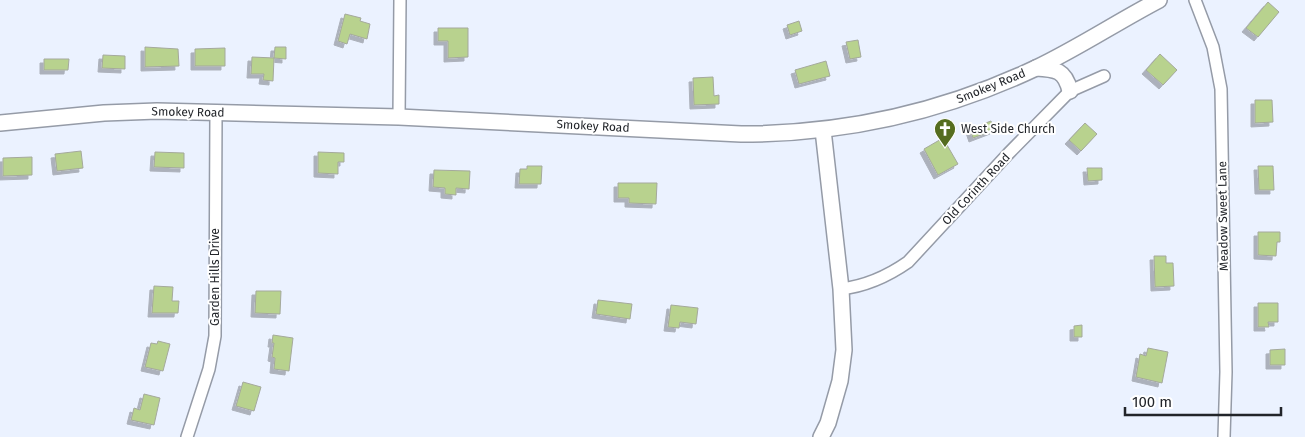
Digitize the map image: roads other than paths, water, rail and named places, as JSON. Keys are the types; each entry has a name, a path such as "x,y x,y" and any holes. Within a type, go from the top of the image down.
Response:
{"street":[{"path":"399,117 400,0"},
{"name":"Smokey Road","path":"0,123 104,113 157,111 399,117 741,134 823,130 884,120 921,111 974,94 1036,68 1158,0"},
{"name":"Meadow Sweet Lane","path":"1195,0 1213,48 1221,90 1226,372 1224,437"},
{"path":"1036,68 1054,69 1063,74 1068,81 1070,91"},
{"name":"Old Corinth Road","path":"841,289 870,283 908,262 1008,154 1070,91 1104,76"},
{"name":"Garden Hills Drive","path":"187,437 209,369 215,336 216,113"},
{"path":"822,437 840,381 844,350 841,289 823,130"}],"place":[{"name":"West Side Church","path":"945,148"}]}
